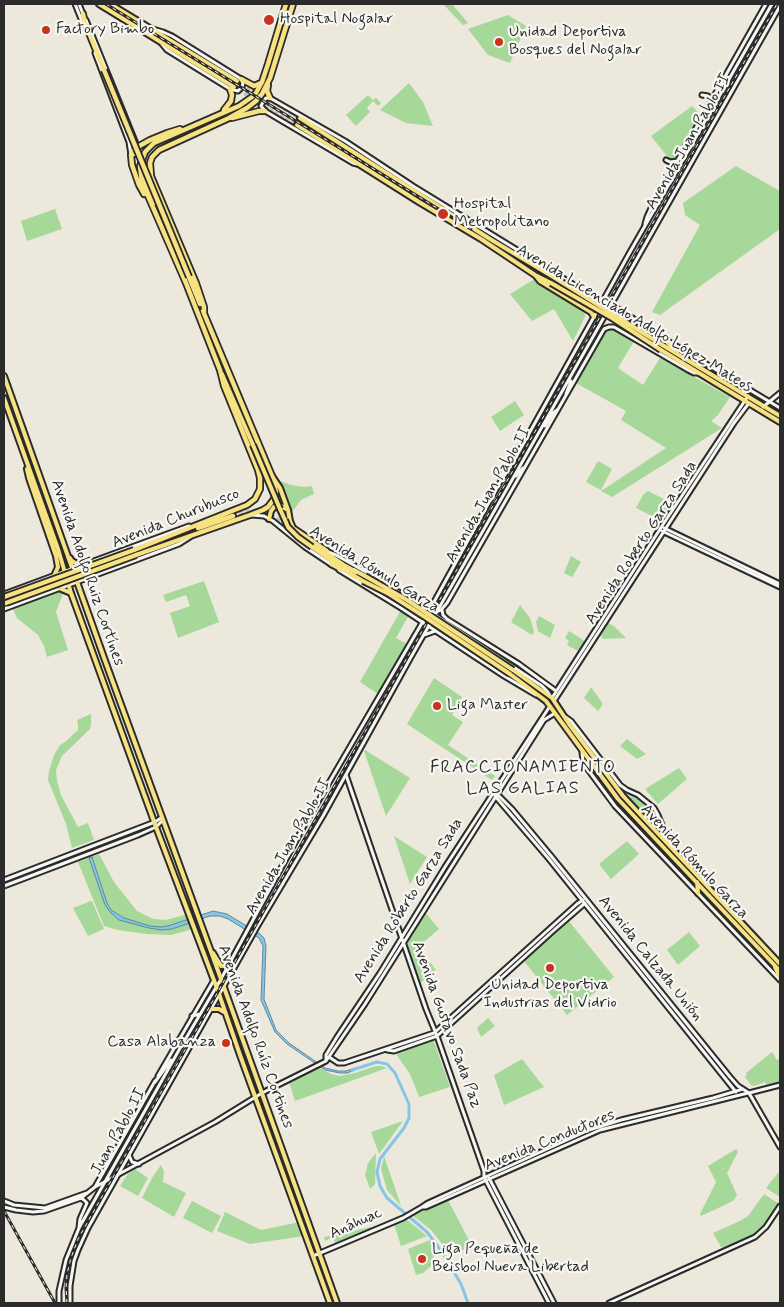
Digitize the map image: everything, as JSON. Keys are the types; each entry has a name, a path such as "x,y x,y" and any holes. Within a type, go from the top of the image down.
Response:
{"highway":[{"path":"155,212 140,176 140,166 148,148 154,143 239,106 252,97 262,82 286,4"},
{"path":"270,98 268,91 270,78 293,4"},
{"path":"83,14 104,70 204,313"},
{"path":"204,313 199,290 151,176 150,163 152,157 159,150 247,108 262,94 270,78"},
{"path":"239,80 254,86 262,82"},
{"path":"219,114 227,108 231,101 232,88"},
{"path":"228,118 265,111"},
{"path":"149,199 139,185 132,165 131,155 133,150 150,140 175,130 187,128"},
{"path":"151,176 146,177 145,182 153,201 155,212"},
{"name":"Avenida Churubusco","path":"5,604 135,553 247,505 255,500 260,488 260,478 224,386 220,370 186,283 155,212"},
{"name":"Avenida Churubusco","path":"4,595 191,536 263,510 274,499 276,487 272,476 204,313"},
{"path":"255,500 256,508 263,510"},
{"path":"171,536 179,535 233,516"},
{"path":"294,531 356,572"}],"main road":[{"path":"99,4 162,42 232,88"},
{"path":"110,4 239,80"},
{"name":"Avenida Licenciado Adolfo López Mateos","path":"300,118 346,147 360,153 490,239 555,278 699,372 780,416"},
{"name":"Avenida Licenciado Adolfo López Mateos","path":"297,126 535,275 680,356 780,422"},
{"path":"346,147 354,147"},
{"path":"522,253 527,262"},
{"path":"535,275 540,281 588,310 594,318"},
{"path":"663,338 680,356"},
{"name":"Avenida Rómulo Garza","path":"220,370 287,524 298,537 351,574 364,579 389,594 552,699 590,754 623,796 780,964"},
{"name":"Avenida Adolfo Ruiz Cortínes","path":"4,376 76,582 148,779"},
{"name":"Avenida Adolfo Ruiz Cortínes","path":"4,398 58,549 71,594 140,783"},
{"path":"23,453 29,478 56,556 58,568 54,576"},
{"name":"Avenida Rómulo Garza","path":"272,476 278,483 294,528 364,579"},
{"path":"269,519 273,509 277,506 283,506 288,510"},
{"path":"68,555 72,561 78,564 92,562"},
{"path":"330,564 351,574"},
{"path":"59,588 71,594"},
{"name":"Avenida Rómulo Garza","path":"511,672 540,695 550,706 618,799 780,971"},
{"name":"Avenida Adolfo Ruíz Cortines","path":"148,779 337,1303"},
{"name":"Avenida Adolfo Ruíz Cortines","path":"140,783 220,995 330,1303"},
{"path":"697,882 698,893"},
{"path":"732,929 737,924"},
{"path":"207,942 219,964 221,966 228,965"},
{"path":"775,965 780,979"},
{"path":"212,1008 219,1009 225,1013"}],"street":[{"path":"77,4 83,14 138,146"},
{"path":"77,4 129,142 131,155"},
{"path":"645,226 652,206 766,4"},
{"name":"Avenida Juan Pablo II","path":"221,979 305,824 429,611 499,484 772,4"},
{"name":"Avenida Juan Pablo II","path":"220,995 257,927 306,846 423,636 440,611 780,6"},
{"path":"232,88 236,91 243,86 239,80"},
{"path":"702,96 708,96 711,102"},
{"path":"358,164 353,163 265,111 261,104 266,98 270,98 354,147 360,153 412,186 602,302"},
{"path":"135,140 150,140"},
{"path":"666,160 670,162 678,160"},
{"path":"588,310 595,306 596,298"},
{"path":"611,304 663,338 780,408"},
{"path":"440,611 447,603 602,331 609,327 614,327 692,372 699,372"},
{"path":"566,394 574,371"},
{"path":"761,410 780,393"},
{"name":"Avenida Roberto Garza Sada","path":"552,699 748,400"},
{"path":"539,432 557,410"},
{"path":"499,484 507,462"},
{"path":"512,480 523,468"},
{"name":"Avenida Rómulo Garza","path":"250,515 261,516 279,525 305,547 330,564 534,694 540,695"},
{"path":"4,595 191,525 199,525"},
{"path":"662,529 780,586"},
{"path":"4,609 179,544 191,536"},
{"name":"Avenida Rómulo Garza","path":"328,552 429,611 440,611 443,620 542,686 552,699"},
{"path":"92,562 97,574"},
{"path":"82,565 86,578"},
{"name":"Avenida Roberto Garza Sada","path":"552,699 621,596"},
{"path":"401,608 409,606 410,599"},
{"path":"440,611 443,620"},
{"path":"440,611 447,619 519,664 556,691"},
{"path":"423,636 435,631"},
{"path":"460,647 460,640 465,635"},
{"name":"Avenida Roberto Garza Sada","path":"328,1056 365,1004 550,706"},
{"name":"Avenida Roberto Garza Sada","path":"328,1056 337,1037 495,794 544,720 555,712"},
{"name":"Avenida Rómulo Garza","path":"564,715 572,721 620,785 638,795 654,808 672,850"},
{"path":"582,751 583,762 586,768 615,806 780,979"},
{"name":"Avenida Gustavo Sada Paz","path":"346,774 403,944 484,1171 549,1303"},
{"name":"Avenida Calzada Unión","path":"495,794 585,901 736,1092"},
{"path":"4,886 120,842 162,819"},
{"path":"4,880 155,824"},
{"path":"4,1207 41,1212 81,1198 95,1187 139,1164 262,1093 320,1065 326,1061 328,1056 340,1064 436,1034 585,901"},
{"path":"95,1187 214,979"},
{"name":"Juan Pablo II","path":"59,1303 59,1291 66,1260 79,1228 221,979"},
{"name":"Juan Pablo II","path":"70,1303 71,1274 78,1250 88,1228 220,995"},
{"name":"Avenida Calzada Unión","path":"660,995 738,1086 749,1093 780,1147"},
{"path":"192,1016 200,1013"},
{"path":"154,1082 179,1050"},
{"name":"Avenida Conductores","path":"487,1178 600,1130 780,1085"},
{"name":"Avenida Conductores","path":"403,1218 420,1208 426,1207 579,1134 600,1126 743,1089"},
{"path":"129,1155 132,1162 139,1164"},
{"name":"Avenida Gustavo Sada Paz","path":"487,1178 554,1303"},
{"path":"4,1202 14,1205 45,1208 88,1193"},
{"path":"79,1228 80,1219 87,1203 81,1198"},
{"path":"610,1303 755,1237 766,1227 780,1206"},
{"name":"Anáhuac","path":"313,1256 403,1218"}],"green space":[{"path":"443,4 452,4 468,23 463,25"},
{"name":"Unidad Deportiva Bosques del Nogalar","path":"508,15 526,26 510,63 488,55 468,29"},
{"path":"409,83 423,102 433,126 406,123 380,110"},
{"path":"368,95 373,100 376,98 381,103 378,106 373,101 367,108 370,112 356,126 346,115"},
{"path":"692,106 701,115 676,160 670,160 651,136"},
{"path":"736,166 780,191 780,229 660,315 652,312 700,225 685,215 683,203"},
{"path":"55,209 62,229 27,241 21,221"},
{"path":"533,280 584,311 585,317 573,341 554,309 532,321 510,294"},
{"path":"616,329 634,341 618,368 643,385 660,358 730,397 718,415 711,421 722,428 612,497 601,491 666,448 621,420 626,411 576,383 605,333"},
{"path":"515,401 524,415 500,431 491,417"},
{"path":"598,461 612,469 601,490 586,482"},
{"path":"280,481 291,485 312,486 314,494 301,500 292,512"},
{"path":"648,491 674,504 662,521 636,508 643,495"},
{"path":"571,556 581,562 572,577 564,573"},
{"path":"204,581 219,622 178,638 170,613 190,606 186,595 166,602 163,595"},
{"path":"64,591 56,612 68,650 47,657 38,635 17,618 13,609"},
{"path":"520,605 530,618 534,632 532,635 511,622"},
{"path":"401,610 409,615 396,638 407,644 378,694 360,682"},
{"path":"539,616 555,625 550,638 538,631 536,622"},
{"path":"608,623 626,638 603,639 600,635"},
{"path":"569,631 586,642 580,652 567,645 569,641 565,638"},
{"name":"Liga Master","path":"434,678 462,697 452,715 463,722 448,745 495,776 492,780 407,724"},
{"path":"591,687 603,704 598,711 584,698"},
{"path":"91,714 90,729 62,756 56,770 61,795 78,827 88,823 94,840 72,848 66,824 48,780 49,771 54,755 60,745 78,730 77,720"},
{"path":"627,739 646,754 637,759 620,746"},
{"path":"364,751 410,778 386,816"},
{"path":"679,768 687,779 658,804 645,789"},
{"path":"629,796 642,800 650,807 657,819 658,831 637,806 634,805"},
{"path":"394,836 427,857 410,884"},
{"path":"627,841 639,854 611,879 599,864"},
{"path":"99,854 114,882 137,911 153,919 166,920 188,914 193,929 171,935 146,934 104,926 78,862"},
{"path":"92,901 104,929 88,936 73,908"},
{"path":"425,912 439,929 418,947 436,970 419,984 405,942"},
{"path":"568,920 614,977 567,1015 524,961"},
{"path":"689,932 700,946 678,965 667,950"},
{"path":"488,1018 495,1026 481,1037 477,1028"},
{"path":"433,1039 450,1087 419,1097 410,1074 396,1054"},
{"path":"772,1052 777,1060 780,1059 780,1082 766,1085 765,1082 754,1086 751,1085 745,1077 746,1073"},
{"path":"522,1059 544,1087 504,1105 494,1075"},
{"path":"376,1066 387,1068 295,1101 289,1082 318,1067 331,1074 340,1076"},
{"path":"403,1121 379,1154 371,1132"},
{"path":"736,1149 738,1152 727,1173 737,1195 729,1203 701,1216 700,1214 716,1182 708,1166"},
{"path":"376,1153 375,1184 370,1189 365,1175 368,1163"},
{"path":"384,1156 401,1206 387,1190 381,1169"},
{"path":"161,1165 164,1171 163,1182 186,1193 174,1217 142,1198"},
{"path":"135,1169 148,1178 138,1196 120,1186 128,1174"},
{"path":"778,1173 780,1174 780,1197 766,1188"},
{"path":"764,1194 779,1204 765,1224 752,1235 724,1248 721,1247 713,1233 748,1216"},
{"path":"448,1200 472,1246 449,1256 431,1230 412,1215"},
{"path":"192,1201 221,1216 212,1233 183,1218"},
{"path":"225,1212 261,1230 300,1222 304,1236 250,1244 217,1231"},
{"path":"406,1219 427,1236 401,1246 394,1224"},
{"path":"376,1226 336,1245 333,1237 325,1241 324,1237"},
{"name":"Liga Pequeña de Beisbol Nueva Libertad","path":"430,1240 435,1251 431,1266 423,1273 416,1275 408,1249"}],"water":[{"path":"92,857 107,903 111,910 124,918 150,926 162,927 213,911 227,914 260,934 264,938 266,946 264,999 276,1030 289,1043 325,1068 338,1071 355,1068 355,1070 340,1073 325,1070 287,1044 275,1032 261,1000 263,946 259,938 220,916 210,916 172,929 161,930 119,920 105,905 89,858"}],"waterway":[{"path":"352,1070 377,1062 387,1064 395,1073 409,1104 409,1118 404,1128 380,1159 377,1172 380,1186 387,1198 427,1232 442,1252 461,1284 468,1303"}],"tunnel":[{"path":"237,81 300,118"},
{"path":"234,87 297,125"},
{"path":"233,516 257,511 275,518 288,527"}],"railway":[{"path":"106,4 471,229"},
{"path":"67,1303 67,1274 78,1239 777,4"},
{"path":"4,1211 55,1303"}],"place":[{"name":"Hospital Nogalar","path":"269,20"},
{"name":"Factory Bimbo","path":"46,30"},
{"name":"Unidad Deportiva Bosques del Nogalar","path":"499,42"},
{"name":"Hospital Metropolitano","path":"443,214"},
{"name":"Liga Master","path":"437,706"},
{"name":"Unidad Deportiva Industrias del Vidrio","path":"550,968"},
{"name":"Casa Alabanza","path":"226,1043"},
{"name":"Liga Pequeña de Beisbol Nueva Libertad","path":"422,1259"}],"district":[{"name":"FRACCIONAMIENTO LAS GALIAS","path":"523,778"}]}
